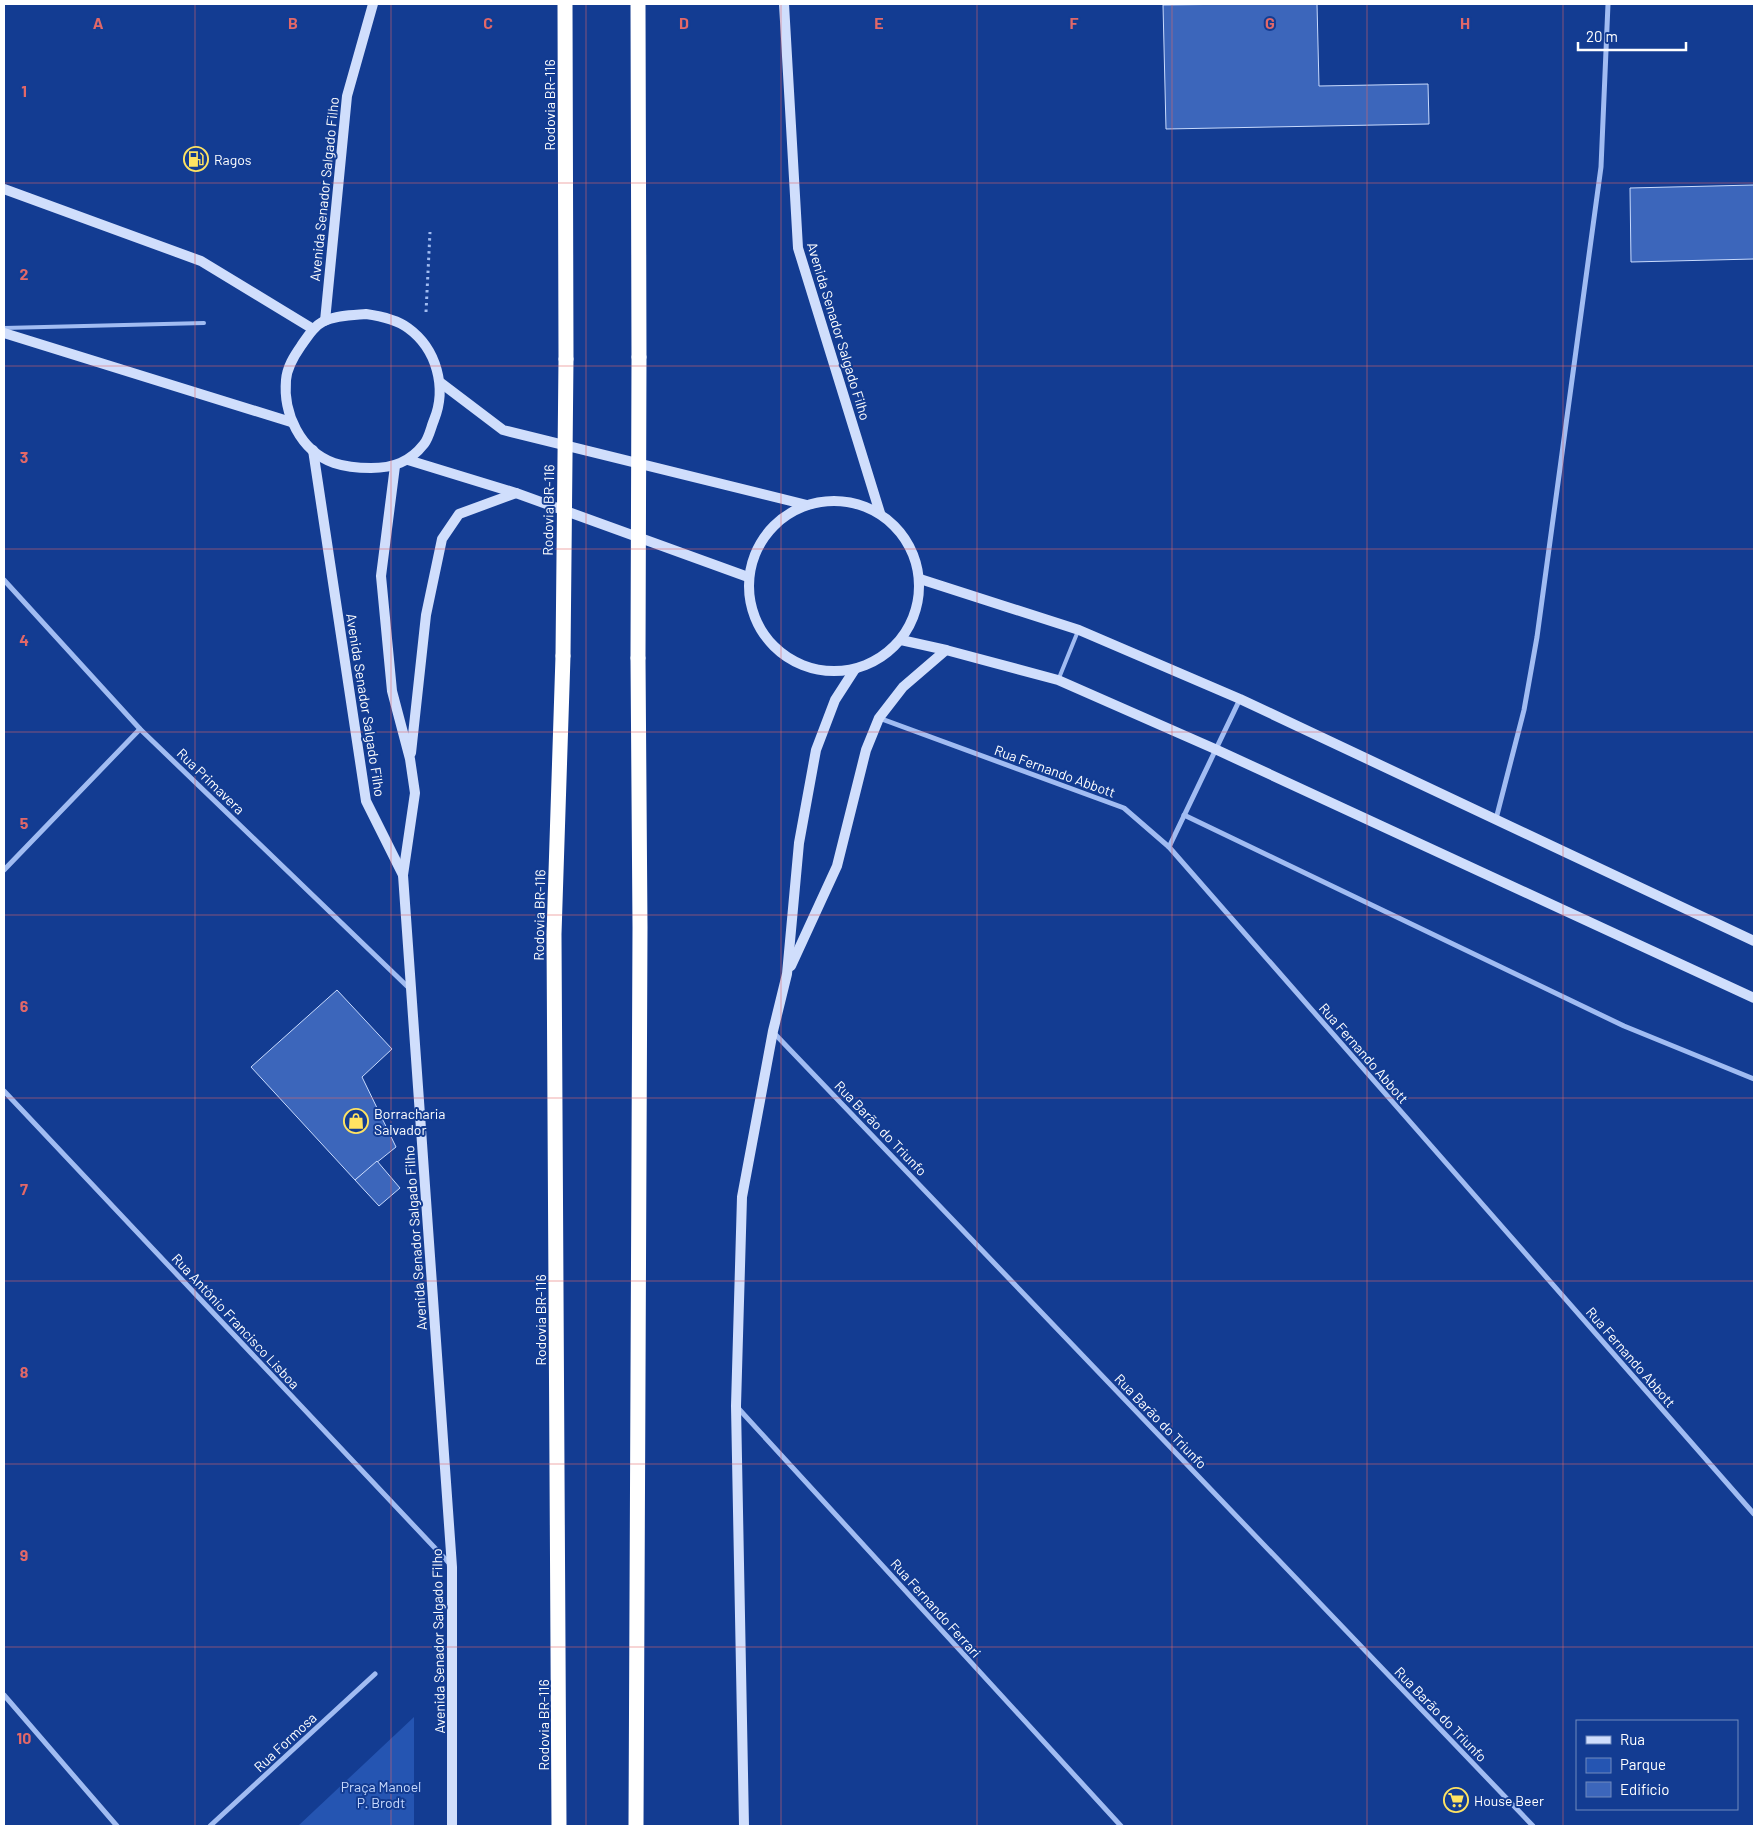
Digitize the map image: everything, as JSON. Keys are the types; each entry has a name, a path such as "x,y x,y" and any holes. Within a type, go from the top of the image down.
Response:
{"highway":[{"name":"Rodovia BR-116","path":"560,1826 554,934 563,656 566,359 565,4"},
{"path":"636,1826 640,937 638,4"}],"main road":[{"name":"Avenida Senador Salgado Filho","path":"325,321 347,96 373,4"},
{"name":"Avenida Senador Salgado Filho","path":"784,4 798,248 880,512"},
{"path":"4,189 201,261 313,329"},
{"path":"366,314 387,318 408,327 424,342 441,383 440,407 425,443 408,460 395,466 353,468 332,462 313,450 291,422 286,400 286,378 293,357 313,329 325,321 343,316 366,314"},
{"path":"4,333 291,422"},
{"path":"441,383 503,430 807,504"},
{"name":"Avenida Senador Salgado Filho","path":"313,450 366,801 403,875 452,1567 452,1826"},
{"path":"408,460 516,494 748,577"},
{"path":"395,466 381,576 392,691 410,759 415,793 403,875"},
{"path":"410,759 426,615 442,539 459,514 516,494"},
{"path":"832,500 856,503 880,512 900,530 914,553 920,579 919,601 913,622 901,640 880,658 855,669 828,672 800,665 781,653 764,636 753,615 748,577 751,563 763,537 782,517 807,504 832,500"},
{"path":"920,579 1079,630 1240,699 1754,941"},
{"path":"901,640 1058,680 1215,749 1754,998"},
{"path":"787,974 837,866 866,750 879,718 903,687 946,650"},
{"path":"744,1826 736,1406 742,1197 773,1031 787,974 799,842 816,750 835,700 855,669"}],"street":[{"path":"1496,819 1524,710 1537,636 1601,167 1608,4"},
{"name":"Rua Primavera","path":"4,580 140,729 411,990"},
{"path":"1169,847 1240,699"},
{"name":"Rua Fernando Abbott","path":"879,718 1124,808 1169,847 1754,1514"},
{"path":"4,870 140,729"},
{"path":"1184,815 1624,1026 1754,1079"},
{"name":"Rua Barão do Triunfo","path":"773,1031 1533,1826"},
{"name":"Rua Antônio Francisco Lisboa","path":"4,1091 452,1567"},
{"name":"Rua Fernando Ferrari","path":"736,1406 1120,1826"},
{"name":"Rua Formosa","path":"210,1826 375,1674"},
{"path":"4,1695 117,1826"}],"lane":[{"path":"4,328 204,323"},
{"path":"1058,680 1079,630"}],"path":[{"path":"424,342 430,232"}],"green space":[{"name":"Praça Manoel P. Brodt","path":"414,1717 414,1826 298,1826"}],"building":[{"path":"1317,4 1319,86 1428,84 1429,124 1166,129 1163,5"},
{"path":"1754,185 1754,259 1631,262 1630,188"},
{"path":"337,990 392,1049 362,1077 396,1147 355,1180 251,1067"},
{"path":"377,1161 400,1188 379,1206 355,1180"}],"place":[{"name":"Ragos","path":"196,159"},
{"name":"Borracharia Salvador","path":"356,1121"},
{"name":"House Beer","path":"1456,1800"}]}
